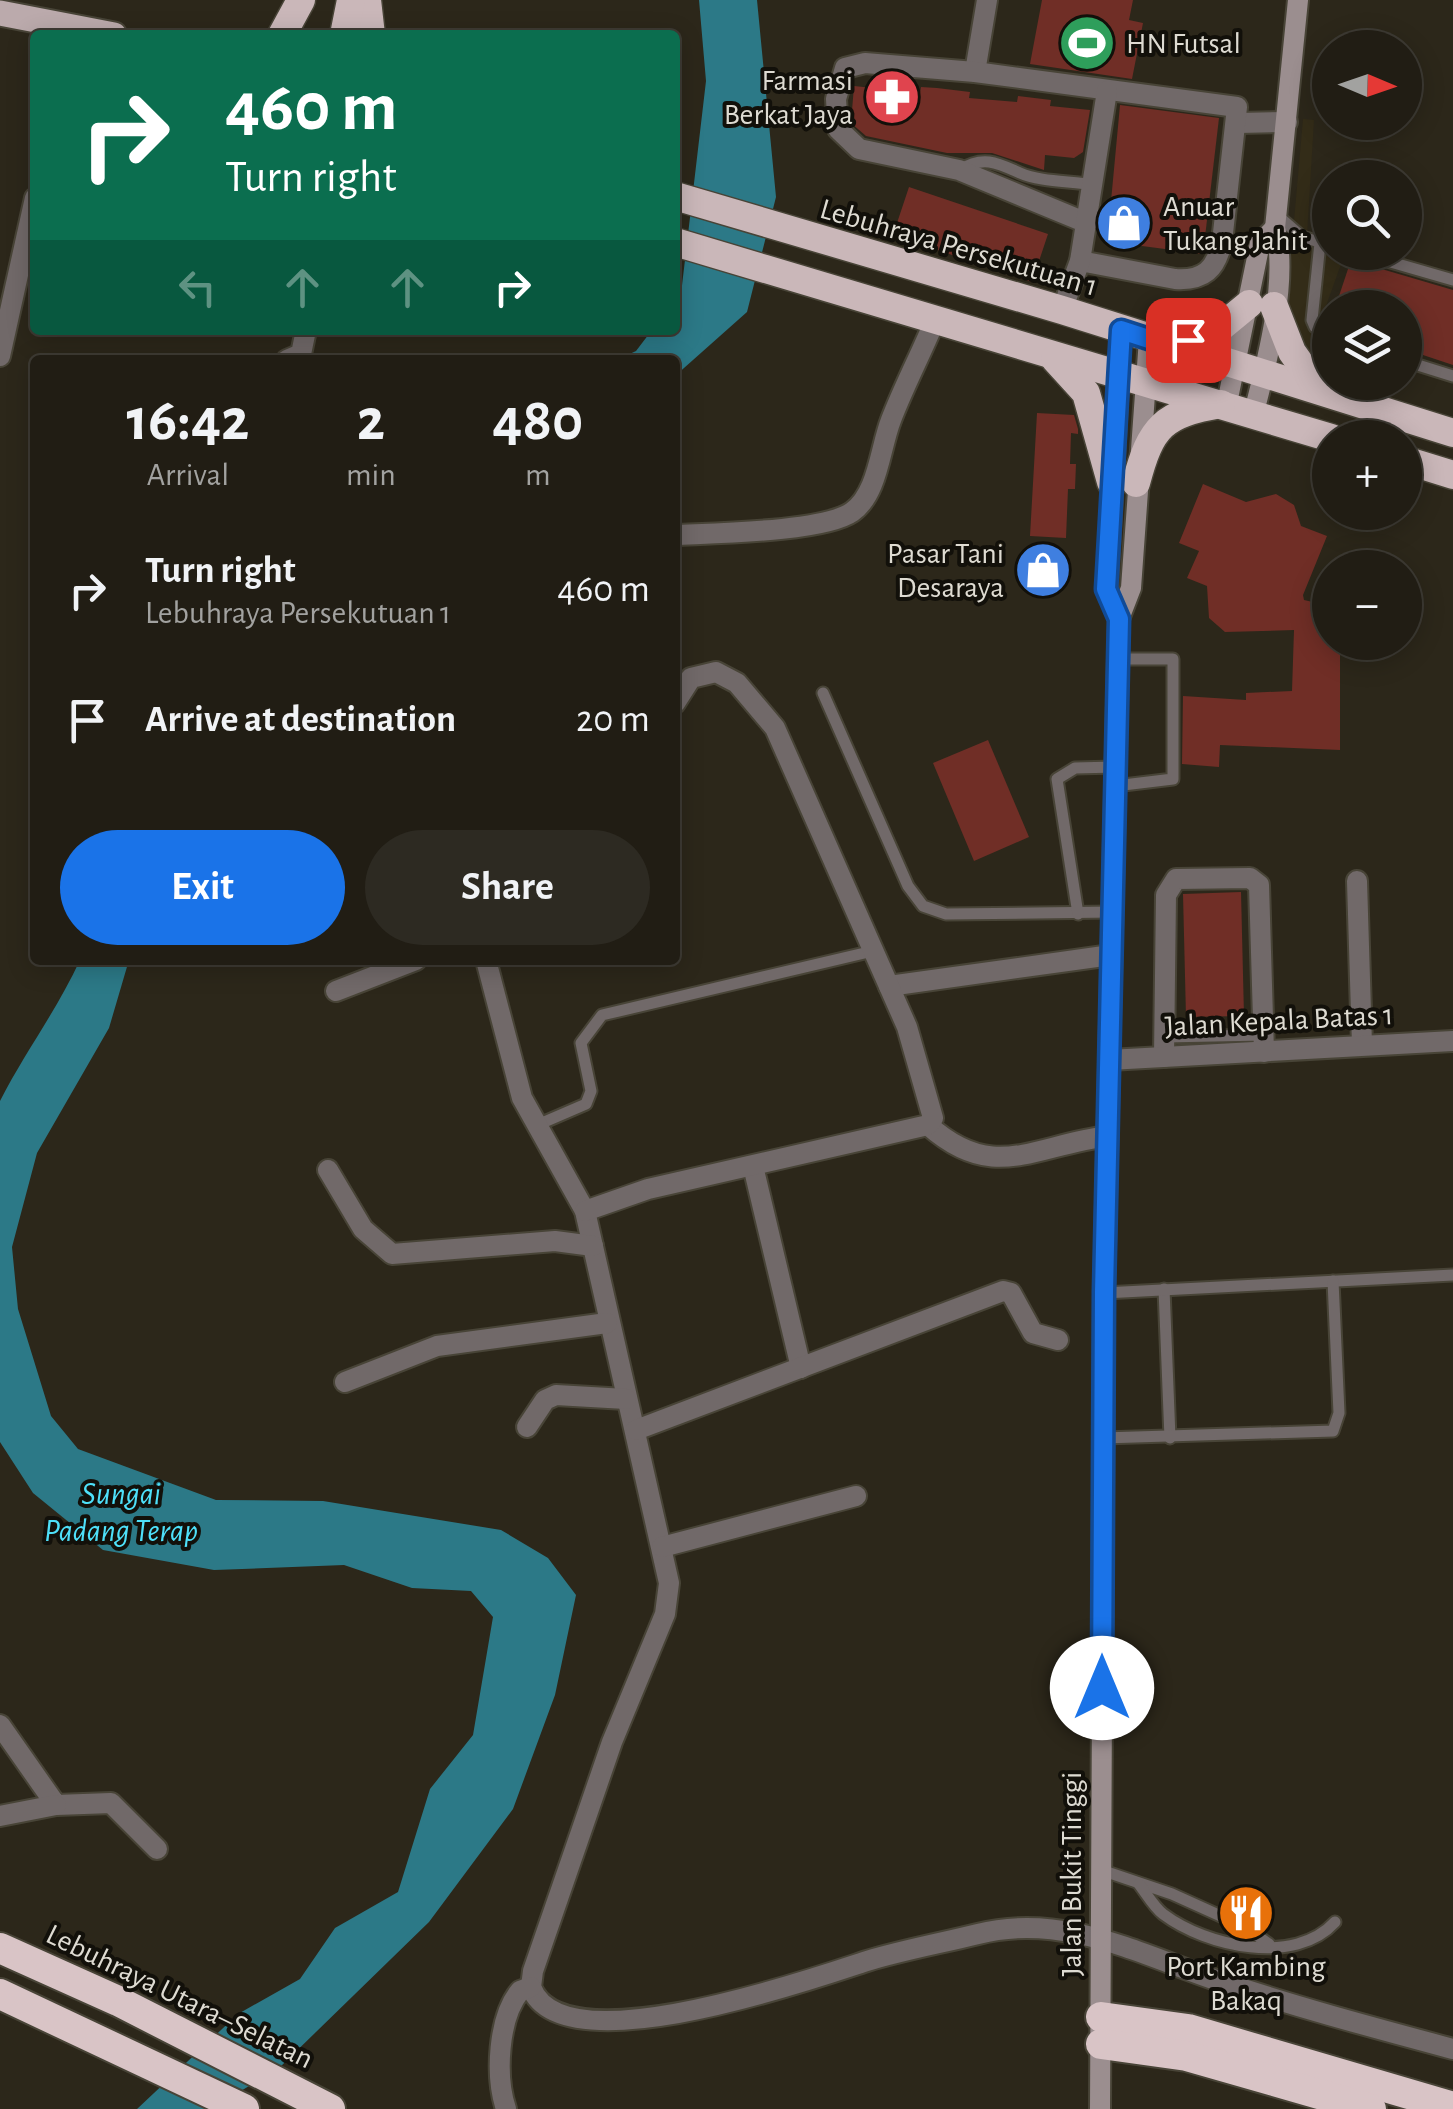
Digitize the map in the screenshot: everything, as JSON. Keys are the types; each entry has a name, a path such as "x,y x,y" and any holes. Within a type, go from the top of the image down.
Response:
{"highway":[{"path":"285,30 300,0"},
{"path":"306,30 313,0"},
{"path":"345,30 351,0"},
{"path":"367,0 370,30"},
{"name":"Lebuhraya Persekutuan 1","path":"680,198 1062,310 1251,371 1312,385"},
{"path":"680,243 1312,431"},
{"path":"1156,341 1216,332 1262,305 1292,352 1312,371"},
{"path":"1049,354 1074,374 1086,393 1123,482"},
{"name":"Lebuhraya Persekutuan 1","path":"1360,400 1453,434"},
{"path":"1123,482 1158,426 1184,411 1240,408"},
{"path":"1422,465 1453,475"},
{"name":"Lebuhraya Utara–Selatan","path":"0,1948 118,2001 330,2109"},
{"path":"0,1994 244,2109"},
{"path":"1100,2031 1188,2030 1453,2106"},
{"path":"1100,2031 1370,2109"}],"main road":[{"path":"1240,408 1251,371 1262,305 1260,242 1276,222 1298,0"},
{"path":"0,16 84,30"},
{"path":"0,16 30,35"},
{"name":"Jalan Bukit Tinggi","path":"1100,2109 1104,1292 1119,619 1131,588 1116,374 1121,330"},
{"name":"Jalan Bukit Tinggi","path":"1123,482 1156,341"}],"street":[{"path":"975,72 987,0"},
{"path":"1080,261 1175,279 1190,280 1209,271 1218,260 1222,242 1238,124 1238,111 1232,104 975,72 854,64 841,74 836,99 838,130 859,148 959,170 1086,223"},
{"path":"1062,310 1080,261 1106,91"},
{"path":"1238,124 1286,122"},
{"path":"0,356 30,221"},
{"path":"680,535 806,524 843,517 856,509 867,494 891,421 935,320"},
{"path":"585,1211 648,1189 928,1125 933,1118 927,1088 889,986 789,754 765,712 737,683 716,672 691,678 680,694"},
{"path":"1164,1047 1166,894 1176,879 1250,878 1259,885 1264,1043"},
{"path":"1357,881 1362,1045"},
{"path":"889,986 1111,955"},
{"path":"336,992 404,965"},
{"path":"487,965 514,1077 535,1126 585,1211 606,1323 636,1430 662,1546 669,1602 612,1742 531,1987"},
{"name":"Jalan Kepala Batas 1","path":"1110,1060 1164,1047 1453,1040"},
{"path":"928,1125 954,1148 992,1158 1108,1136"},
{"path":"753,1166 801,1368"},
{"path":"328,1170 363,1229 392,1254 555,1241 593,1246"},
{"path":"636,1430 1004,1291 1010,1293 1033,1333 1058,1340"},
{"path":"346,1382 437,1346 606,1323"},
{"path":"527,1427 545,1400 556,1395 626,1398"},
{"path":"662,1546 856,1496"},
{"path":"0,1725 56,1805"},
{"path":"0,1816 56,1805 111,1803 157,1849"},
{"path":"531,1987 544,2005 562,2016 586,2020 670,2015 979,1933 1038,1928 1101,1938 1217,1981 1453,2049"},
{"path":"506,2109 502,2079 505,2018 520,1991 531,1987"}],"lane":[{"path":"959,170 975,160 1009,164 1020,174 1094,184"},
{"path":"1276,222 1312,240"},
{"path":"1418,270 1453,280"},
{"path":"1422,366 1453,376"},
{"path":"1078,914 1057,779 1075,768 1115,777 1173,779 1173,659 1118,659"},
{"path":"823,694 908,886 923,906 946,914 1112,912"},
{"path":"535,1126 582,1108 590,1098 581,1043 602,1016 873,951"},
{"path":"1104,1292 1453,1275"},
{"path":"1104,1438 1333,1432 1339,1413 1332,1281"},
{"path":"1164,1289 1170,1438"},
{"path":"1101,1870 1172,1894 1244,1927 1270,1946"},
{"path":"1138,1884 1163,1914 1235,1947 1306,1943 1336,1922"}],"shaded area":[{"path":"1303,119 1312,120 1307,236 1312,238 1312,270 1339,270 1332,290 1312,290 1312,355 1283,345"}],"water":[{"path":"699,0 757,0 776,197 747,312 680,372 680,355 628,355 636,351 648,335 680,335 680,295 706,81"},
{"name":"Sungai Padang Terap","path":"77,965 128,965 109,1028 37,1153 12,1247 18,1309 51,1416 78,1449 216,1500 323,1501 501,1530 548,1558 576,1595 555,1695 513,1809 429,1922 278,2069 210,2109 137,2109 238,2014 300,1979 335,1928 398,1892 430,1789 473,1735 493,1617 471,1591 412,1588 344,1565 214,1570 103,1550 33,1493 0,1442 0,1101"}],"building":[{"name":"HN Futsal","path":"1042,0 1133,0 1129,20 1143,23 1132,79 1030,64"},
{"path":"854,86 920,93 921,87 937,88 970,92 969,98 1017,102 1018,96 1051,100 1050,106 1090,110 1083,152 1074,158 1045,155 1044,170 992,153 947,153 866,136 851,123"},
{"path":"1120,105 1219,118 1203,254 1119,243 1108,233"},
{"path":"909,187 1048,234 1032,282 893,235"},
{"path":"1348,270 1385,270 1453,290 1453,365 1422,355 1422,290 1341,290"},
{"path":"1037,413 1074,415 1078,429 1078,434 1071,433 1070,464 1076,464 1075,489 1068,489 1066,538 1030,536"},
{"path":"1203,484 1246,502 1276,494 1294,505 1301,526 1327,536 1321,550 1312,550 1312,573 1303,595 1304,600 1312,602 1312,660 1340,660 1340,750 1220,745 1219,767 1182,764 1183,696 1246,700 1246,693 1292,691 1294,630 1225,632 1209,618 1207,586 1187,578 1199,551 1179,543"},
{"path":"988,740 1029,837 974,861 933,763"},
{"path":"1241,892 1244,1016 1186,1017 1183,894"}],"place":[{"name":"HN Futsal","path":"1087,43"},
{"name":"Farmasi Berkat Jaya","path":"892,97"},
{"name":"Anuar Tukang Jahit","path":"1124,223"},
{"name":"Pasar Tani Desaraya","path":"1043,570"},
{"name":"Port Kambing Bakaq","path":"1246,1913"}],"route":[{"path":"1102,1688 1104,1292 1119,619 1106,589 1114,406 1121,330 1164,344 1188,340"}]}
